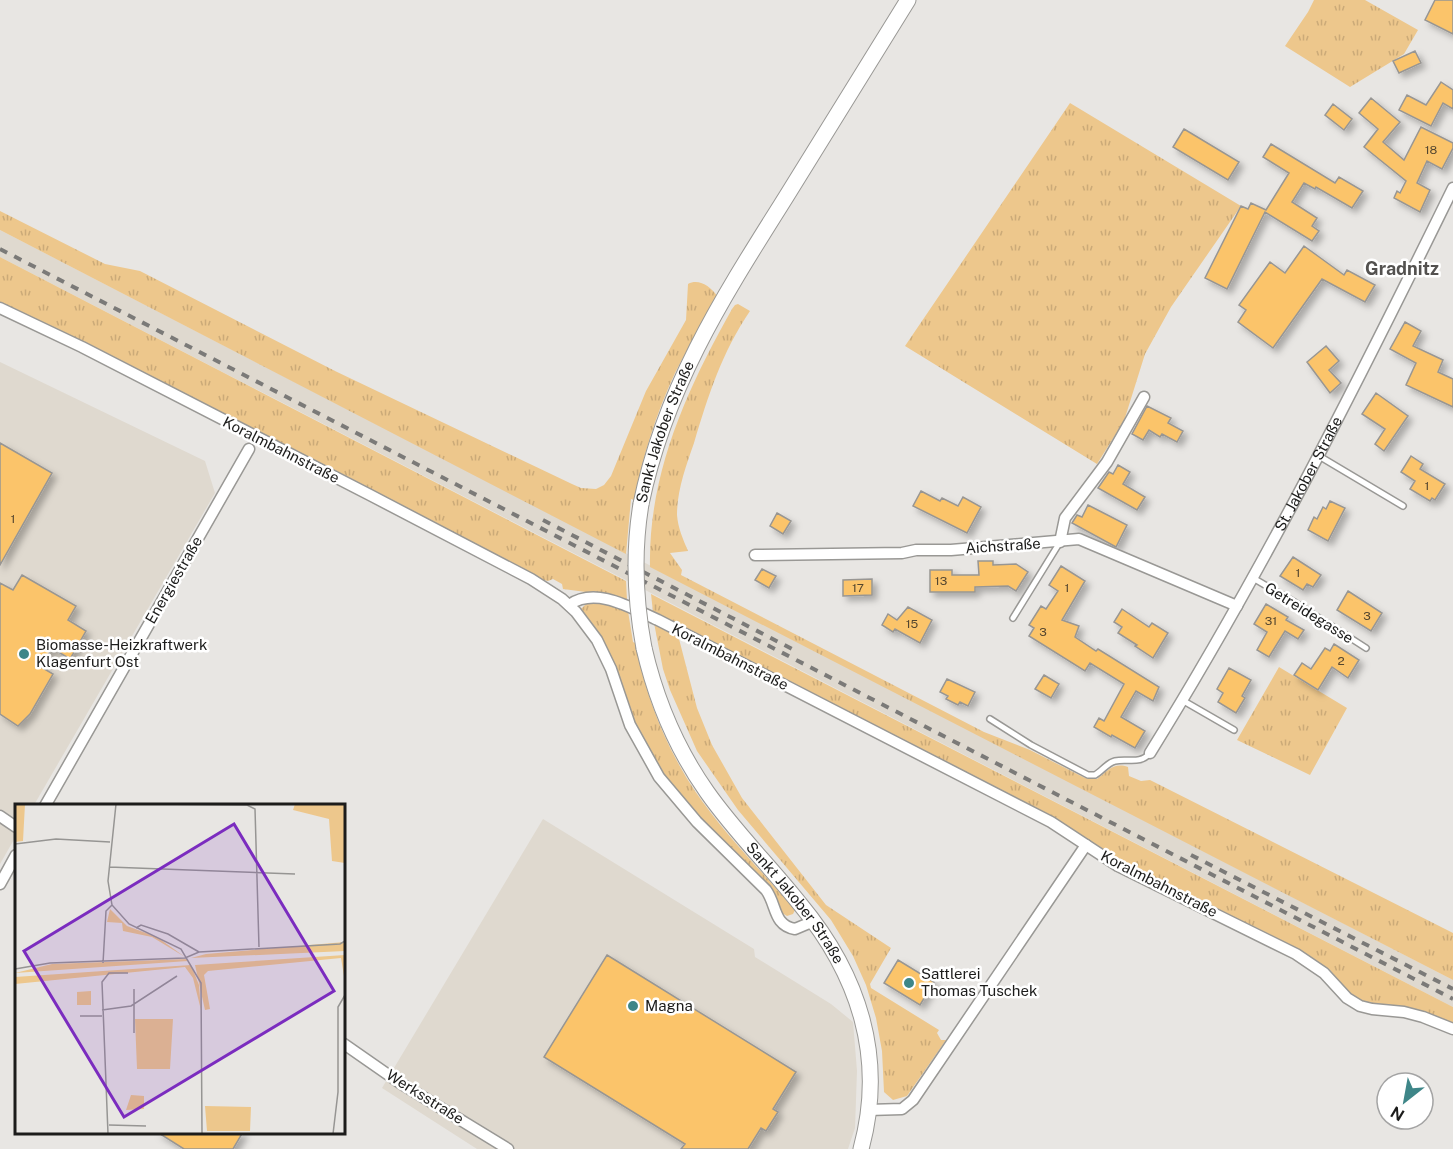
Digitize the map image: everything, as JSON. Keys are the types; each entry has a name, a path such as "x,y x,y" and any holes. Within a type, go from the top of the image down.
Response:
{"main road":[{"name":"Sankt Jakober Straße","path":"868,1110 869,1054 860,1009 842,964 813,921 731,824 688,764 661,707 644,648 638,608 637,533 649,466 663,423 697,347 757,243 908,0"},
{"path":"861,1149 868,1110"}],"street":[{"name":"St. Jakober Straße","path":"1150,753 1237,606 1319,456 1453,188"},
{"name":"Koralmbahnstraße","path":"0,308 82,347 463,544 542,586 569,605 585,598 610,600 658,620 1066,830 1118,866 1308,961 1331,979 1347,998 1360,1006 1372,1010 1414,1014 1453,1029"},
{"path":"1060,542 1065,518 1107,462 1144,397"},
{"name":"Energiestraße","path":"46,804 249,449"},
{"name":"Aichstraße","path":"755,555 902,554 916,550 951,550 1079,539 1237,606"},
{"path":"569,605 597,639 611,669 630,726 650,764 670,792 766,890 781,923 795,929 813,921"},
{"path":"0,816 15,826"},
{"path":"868,1110 902,1109 913,1100 1086,845"},
{"path":"0,884 15,857"},
{"name":"Werksstraße","path":"345,1045 400,1083 508,1149"}],"lane":[{"path":"1319,456 1403,506"},
{"path":"1013,618 1060,542"},
{"name":"Getreidegasse","path":"1252,578 1366,648"},
{"path":"1182,700 1234,730"},
{"path":"990,719 1031,745 1088,775 1095,775 1114,761 1145,759 1150,753"}],"shaded area":[{"path":"0,230 1453,980 1453,1007 0,257"},
{"path":"0,362 205,461 215,493 35,804 15,804 15,838 0,864"},
{"path":"543,819 754,949 755,957 831,1004 853,1022 857,1071 855,1128 848,1149 477,1149 382,1088"}],"green space":[{"path":"1314,0 1365,0 1418,30 1404,54 1350,87 1285,46"},
{"path":"1070,103 1241,206 1171,307 1145,354 1124,421 1097,464 905,346"},
{"path":"0,211 105,264 140,271 335,371 581,488 596,489 604,485 611,476 646,391 686,320 688,284 696,282 704,284 717,296 675,373 656,420 634,500 631,499 626,554 0,230"},
{"path":"0,257 626,581 627,600 609,595 563,589 562,584 553,579 548,581 538,579 0,304"},
{"path":"738,304 750,311 731,342 717,375 680,487 677,515 688,551 670,553 682,570 681,575 984,732 1030,750 1085,778 1097,779 1114,766 1128,767 1129,776 1141,781 1150,780 1453,933 1453,980 650,567 651,532 656,499 673,433 715,339 732,309"},
{"path":"651,594 1453,1007 1453,1024 1425,1012 1367,1004 1350,995 1330,970 1314,959 1257,928 1124,865 1062,823 653,612"},
{"path":"601,602 628,611 633,642 651,701 684,774 705,806 728,834 790,902 795,910 793,914 787,916 782,913 771,890 686,804 648,754 581,609 586,604"},
{"path":"654,623 678,635 697,708 712,745 742,798 826,905 891,948 870,984 871,988 939,1030 937,1033 941,1040 946,1040 907,1096 893,1100 884,1092 882,1051 876,1018 866,985 853,956 831,920 738,810 697,751 670,690 663,669"},
{"path":"1279,667 1347,708 1310,775 1237,740"}],"building":[{"path":"1435,0 1453,0 1453,34 1425,20"},
{"path":"1415,51 1421,63 1399,73 1393,61"},
{"path":"1441,82 1453,90 1453,109 1443,103 1431,126 1399,110 1407,95 1426,105"},
{"path":"1371,98 1400,122 1383,142 1404,160 1421,127 1453,143 1453,148 1442,169 1427,161 1417,183 1430,190 1420,212 1394,198 1397,191 1400,193 1406,181 1364,147 1378,129 1359,113"},
{"path":"1333,104 1352,119 1344,130 1325,115"},
{"path":"1184,129 1239,162 1228,180 1173,147"},
{"path":"1271,144 1335,183 1339,177 1363,191 1352,208 1316,187 1315,189 1304,183 1292,202 1317,218 1312,226 1319,231 1312,241 1265,212 1227,289 1205,278 1241,206 1248,209 1251,203 1266,210 1289,173 1263,157"},
{"path":"1304,246 1344,275 1347,270 1375,285 1365,302 1322,279 1273,348 1238,322 1246,310 1239,305 1270,262 1285,273"},
{"path":"1405,322 1421,331 1413,346 1443,360 1438,372 1453,379 1453,407 1406,385 1416,363 1390,349"},
{"path":"1326,346 1339,361 1329,370 1341,383 1330,393 1307,362"},
{"path":"1376,393 1408,416 1384,451 1375,444 1385,429 1362,414"},
{"path":"1147,406 1171,418 1168,423 1183,431 1177,442 1162,434 1160,437 1149,430 1143,440 1132,434"},
{"path":"0,443 52,473 0,565"},
{"path":"1411,456 1423,464 1420,469 1445,484 1435,500 1432,498 1430,501 1410,489 1415,481 1401,472"},
{"path":"1118,465 1130,472 1123,484 1145,497 1137,510 1098,488 1109,472 1113,474"},
{"path":"921,491 940,501 942,498 958,506 963,497 981,507 967,533 913,506"},
{"path":"1330,501 1345,508 1328,541 1308,530 1314,517 1317,519 1323,507 1326,509"},
{"path":"1088,505 1127,525 1116,547 1072,523 1077,515 1082,517"},
{"path":"777,513 791,521 783,534 770,526"},
{"path":"1293,557 1321,575 1313,587 1307,584 1303,590 1280,576"},
{"path":"978,561 993,561 993,565 1016,564 1028,572 1016,591 1008,586 975,587 975,592 930,592 930,570 952,570 952,575 979,575"},
{"path":"1061,566 1085,581 1062,620 1079,626 1075,637 1159,687 1153,701 1136,691 1121,717 1145,731 1135,748 1094,727 1099,718 1104,721 1124,684 1090,663 1085,671 1029,636 1034,628 1029,625 1041,606 1046,609 1058,591 1049,585"},
{"path":"762,569 776,576 769,588 755,580"},
{"name":"Biomasse-Heizkraftwerk Klagenfurt Ost","path":"22,575 76,606 68,620 86,631 70,659 52,648 41,667 53,674 30,714 18,726 0,714 0,583 13,590"},
{"path":"872,579 872,595 843,596 843,580"},
{"path":"1348,591 1382,613 1371,631 1337,610"},
{"path":"1266,604 1288,617 1286,620 1304,630 1298,639 1285,631 1269,657 1257,650 1267,632 1254,624"},
{"path":"908,607 932,620 920,643 895,629 893,632 882,625 888,614 897,620"},
{"path":"1122,609 1149,627 1152,623 1168,633 1153,658 1118,633 1122,627 1114,622"},
{"path":"1334,644 1359,660 1348,678 1332,667 1318,690 1294,675 1302,663 1311,669 1325,648 1330,651"},
{"path":"1229,668 1251,680 1242,696 1245,698 1236,713 1218,702 1223,693 1217,689"},
{"path":"1044,675 1059,684 1051,698 1035,689"},
{"path":"947,679 975,692 968,706 960,702 958,705 946,699 948,696 940,692"},
{"name":"Magna","path":"607,955 796,1072 773,1109 778,1112 766,1131 761,1128 748,1149 681,1149 685,1144 544,1057"},
{"name":"Sattlerei Thomas Tuschek","path":"898,960 934,982 920,1005 884,983"},
{"path":"160,1134 242,1134 233,1149 184,1149"}],"railway":[{"path":"0,249 1453,999"},
{"path":"543,520 794,650"},
{"path":"1191,855 1453,989"}],"place":[{"name":"Biomasse-Heizkraftwerk Klagenfurt Ost","path":"24,654"},
{"name":"Sattlerei Thomas Tuschek","path":"909,983"},
{"name":"Magna","path":"633,1006"}],"district":[{"name":"Gradnitz","path":"1402,269"}]}
